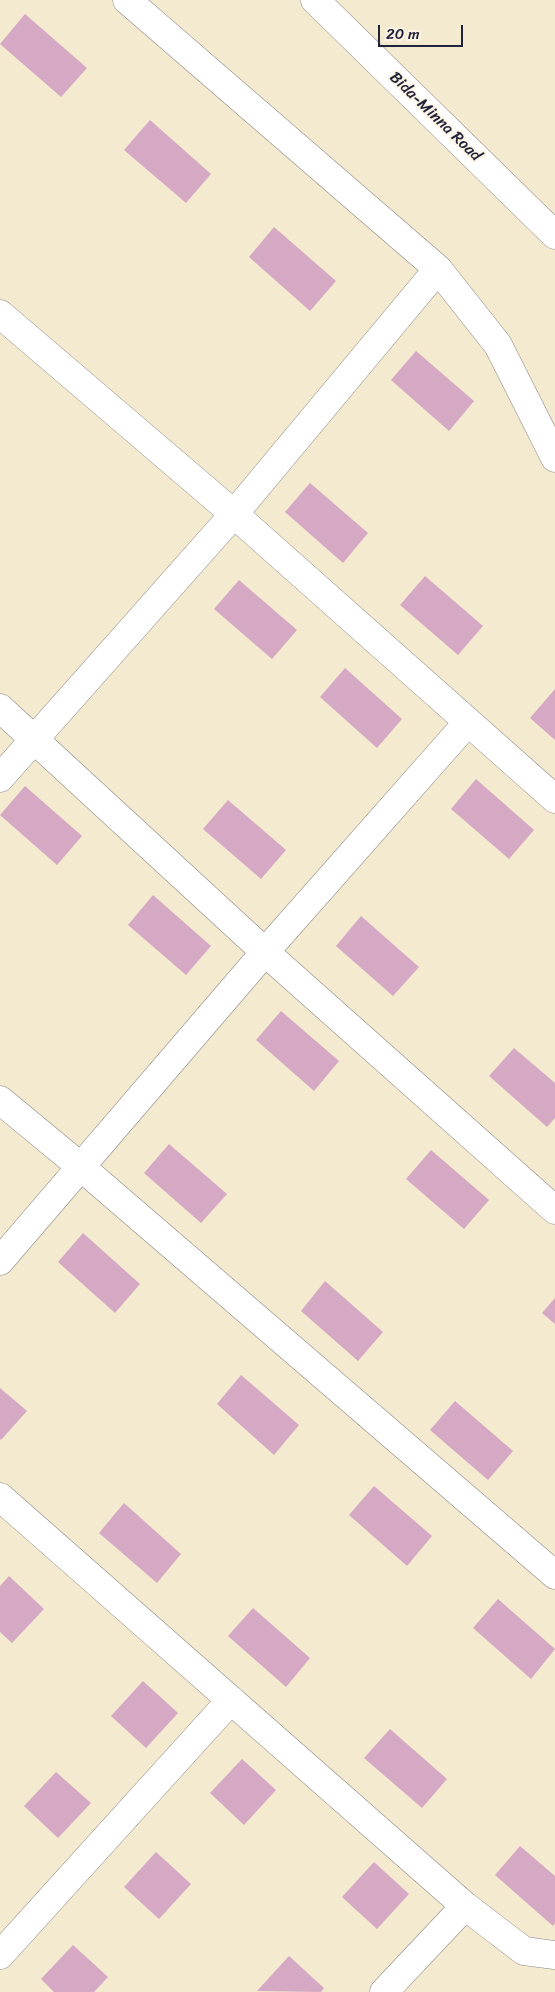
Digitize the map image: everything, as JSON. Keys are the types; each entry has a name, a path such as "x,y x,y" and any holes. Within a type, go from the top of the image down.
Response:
{"street":[{"path":"128,0 438,269 498,345 555,458"},
{"name":"Bida-Minna Road","path":"315,0 555,235"},
{"path":"0,778 234,514 438,269"},
{"path":"0,314 234,514 555,799"},
{"path":"0,708 265,952 555,1210"},
{"path":"0,1261 265,952 468,722"},
{"path":"0,1100 555,1575"},
{"path":"5,1511 231,1700 465,1906 524,1951 555,1955"},
{"path":"0,1955 231,1700"},
{"path":"384,1992 465,1906"}],"building":[{"path":"25,14 87,68 61,97 0,44"},
{"path":"150,120 211,174 186,203 124,150"},
{"path":"274,227 336,281 310,311 249,257"},
{"path":"416,351 474,401 449,431 391,380"},
{"path":"310,483 368,533 343,563 285,512"},
{"path":"425,576 483,626 458,655 400,605"},
{"path":"239,580 297,630 272,659 214,609"},
{"path":"345,668 402,719 377,748 320,697"},
{"path":"555,689 555,740 530,718"},
{"path":"476,779 534,830 509,859 451,809"},
{"path":"25,786 82,836 57,865 0,815"},
{"path":"228,800 286,850 261,879 203,829"},
{"path":"153,895 211,946 186,975 128,925"},
{"path":"361,916 419,967 393,996 336,946"},
{"path":"281,1011 339,1061 314,1091 256,1040"},
{"path":"514,1048 555,1083 555,1118 547,1127 489,1076"},
{"path":"169,1144 227,1194 201,1223 144,1173"},
{"path":"431,1150 489,1200 464,1229 406,1179"},
{"path":"83,1233 140,1284 115,1313 58,1262"},
{"path":"325,1281 383,1332 358,1361 301,1311"},
{"path":"555,1298 555,1324 542,1313"},
{"path":"241,1375 299,1425 274,1455 217,1404"},
{"path":"0,1388 27,1411 1,1440 0,1439"},
{"path":"455,1401 513,1451 488,1480 430,1430"},
{"path":"374,1486 432,1536 407,1566 349,1515"},
{"path":"124,1503 181,1554 157,1583 99,1533"},
{"path":"9,1576 44,1609 12,1643 0,1632 0,1586"},
{"path":"498,1599 555,1649 531,1679 473,1628"},
{"path":"253,1608 310,1658 286,1687 228,1636"},
{"path":"143,1681 178,1713 146,1748 111,1716"},
{"path":"390,1729 447,1779 422,1808 364,1758"},
{"path":"242,1759 276,1790 244,1825 210,1793"},
{"path":"56,1772 91,1803 58,1838 24,1806"},
{"path":"520,1846 555,1876 555,1923 553,1926 495,1875"},
{"path":"156,1852 191,1884 159,1919 124,1887"},
{"path":"374,1862 409,1894 377,1929 342,1897"},
{"path":"73,1945 108,1977 94,1992 54,1992 41,1979"},
{"path":"289,1956 324,1988 321,1992 257,1991"}]}
